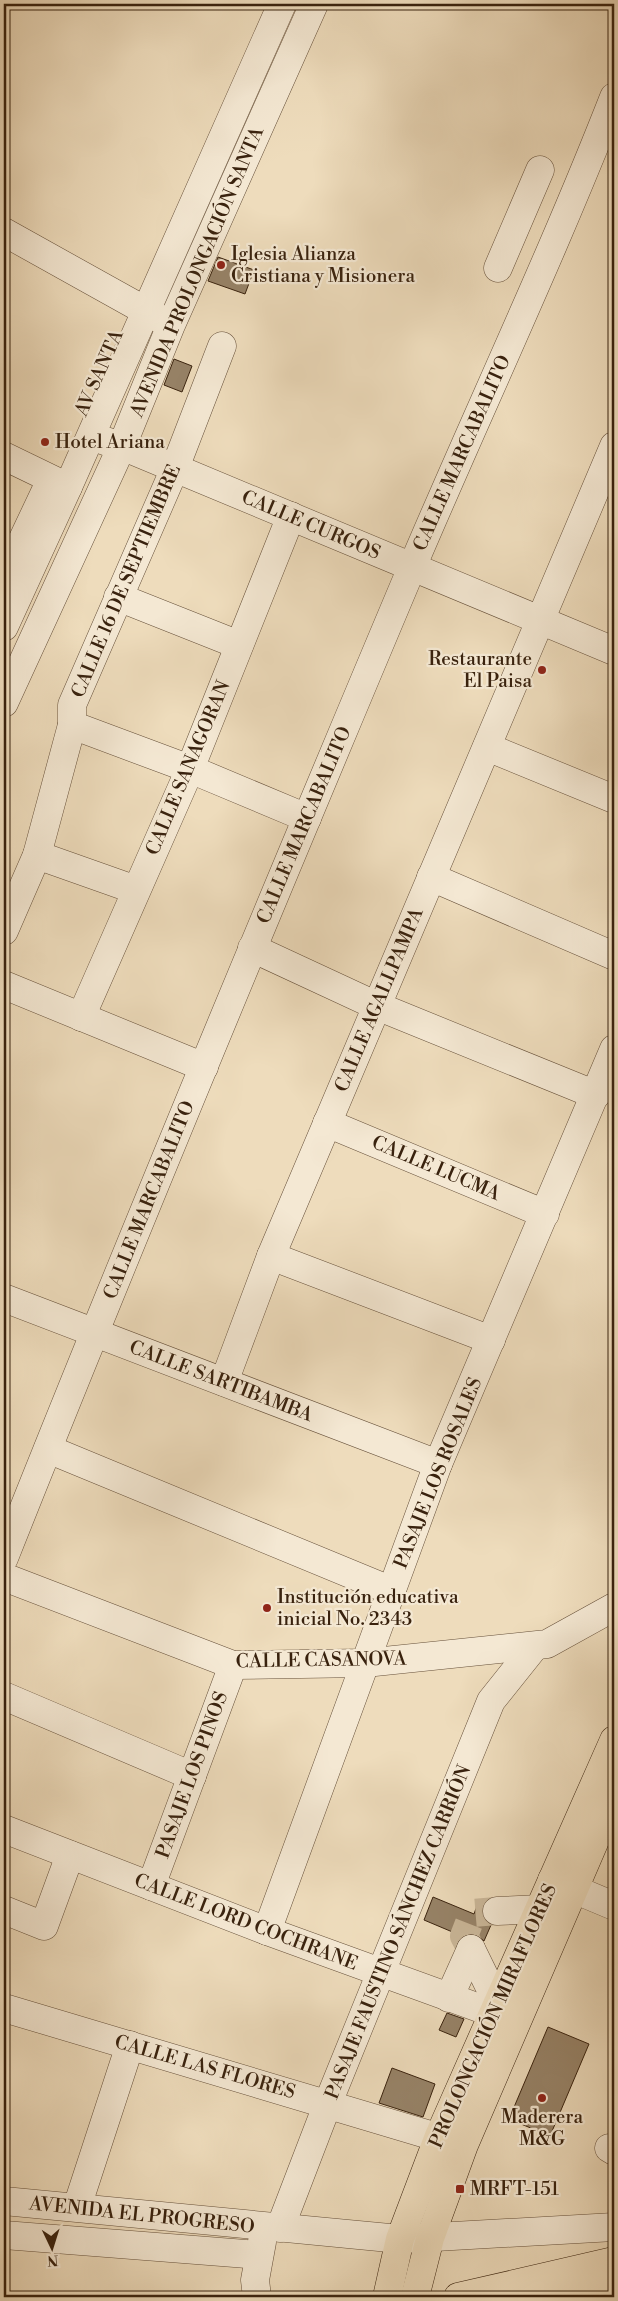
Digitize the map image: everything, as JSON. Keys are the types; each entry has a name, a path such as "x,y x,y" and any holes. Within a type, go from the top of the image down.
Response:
{"main road":[{"name":"PROLONGACIÓN MIRAFLORES","path":"386,2297 400,2239 452,2140 503,2013 540,1908 563,1885 614,1740"},
{"name":"PROLONGACIÓN MIRAFLORES","path":"503,2013 563,1885 614,1796"},
{"name":"PROLONGACIÓN MIRAFLORES","path":"415,2297 452,2140"},
{"path":"458,2297 614,2261"},
{"path":"552,2297 614,2282"}],"street":[{"name":"AVENIDA PROLONGACIÓN SANTA","path":"7,614 60,484 90,437 138,306 282,4"},
{"name":"AVENIDA PROLONGACIÓN SANTA","path":"4,703 122,446 171,325 314,4"},
{"name":"CALLE MARCABALITO","path":"4,1560 252,948 412,567 558,235 614,98"},
{"path":"498,268 540,170"},
{"path":"519,219 558,235"},
{"path":"4,232 171,325"},
{"name":"AV SANTA","path":"4,579 60,484 138,306"},
{"name":"CALLE 16 DE SEPTIEMBRE","path":"4,932 37,855 72,725 72,705 175,468 222,346"},
{"name":"CALLE CURGOS","path":"90,437 122,446 614,652"},
{"name":"CALLE AGALLPAMPA","path":"224,1382 271,1256 540,620 605,492 614,446"},
{"path":"4,456 60,484"},
{"name":"CALLE SANAGORAN","path":"81,1017 190,769 290,516"},
{"path":"118,597 239,646"},
{"path":"72,725 190,769 307,818"},
{"path":"487,747 614,800"},
{"path":"37,855 136,890"},
{"path":"431,877 614,956"},
{"path":"252,948 377,1006 596,1095"},
{"path":"4,985 204,1067"},
{"name":"PASAJE LOS ROSALES","path":"267,1931 438,1464 614,1049"},
{"name":"CALLE LUCMA","path":"327,1123 545,1214"},
{"path":"271,1256 491,1340"},
{"name":"CALLE SARTIBAMBA","path":"4,1298 438,1464"},
{"path":"48,1449 392,1591"},
{"name":"CALLE CASANOVA","path":"4,1560 232,1664 365,1663 535,1646 548,1644 614,1607"},
{"name":"PASAJE FAUSTINO SÁNCHEZ CARRIÓN","path":"257,2297 256,2280 267,2242 328,2104 491,1701 535,1646"},
{"name":"PASAJE LOS PINOS","path":"151,1886 232,1664"},
{"path":"4,1696 192,1776"},
{"name":"CALLE LORD COCHRANE","path":"4,1829 381,1974 449,1998 503,2013"},
{"path":"4,1910 44,1926 70,1855"},
{"path":"563,1885 614,1906"},
{"path":"497,1911 540,1908"},
{"path":"449,1998 471,1949 503,2013"},
{"name":"CALLE LAS FLORES","path":"4,2008 452,2140"},
{"path":"77,2207 130,2045"},
{"name":"AVENIDA EL PROGRESO","path":"4,2201 77,2207 267,2242"},
{"path":"4,2235 267,2242 430,2238 614,2228"}],"building":[{"path":"218,257 254,270 245,294 208,281"},
{"path":"174,359 192,366 182,392 164,385"},
{"path":"433,1897 474,1914 478,1903 483,1905 481,1912 484,1919 491,1925 484,1941 477,1935 469,1934 462,1936 424,1920"},
{"path":"447,2013 464,2019 456,2037 439,2030"},
{"name":"Maderera M&G","path":"548,2027 589,2044 550,2136 509,2119"},
{"path":"392,2068 435,2084 423,2117 379,2103"}],"tunnel":[{"path":"471,1949 464,1936 473,1913 497,1911"}],"place":[{"name":"Iglesia Alianza Cristiana y Misionera","path":"221,265"},
{"name":"Hotel Ariana","path":"45,442"},
{"name":"Restaurante El Paisa","path":"542,670"},
{"name":"Institución educativa inicial No. 2343","path":"267,1608"},
{"name":"Maderera M&G","path":"542,2098"},
{"name":"MRFT-151","path":"460,2189"}]}
